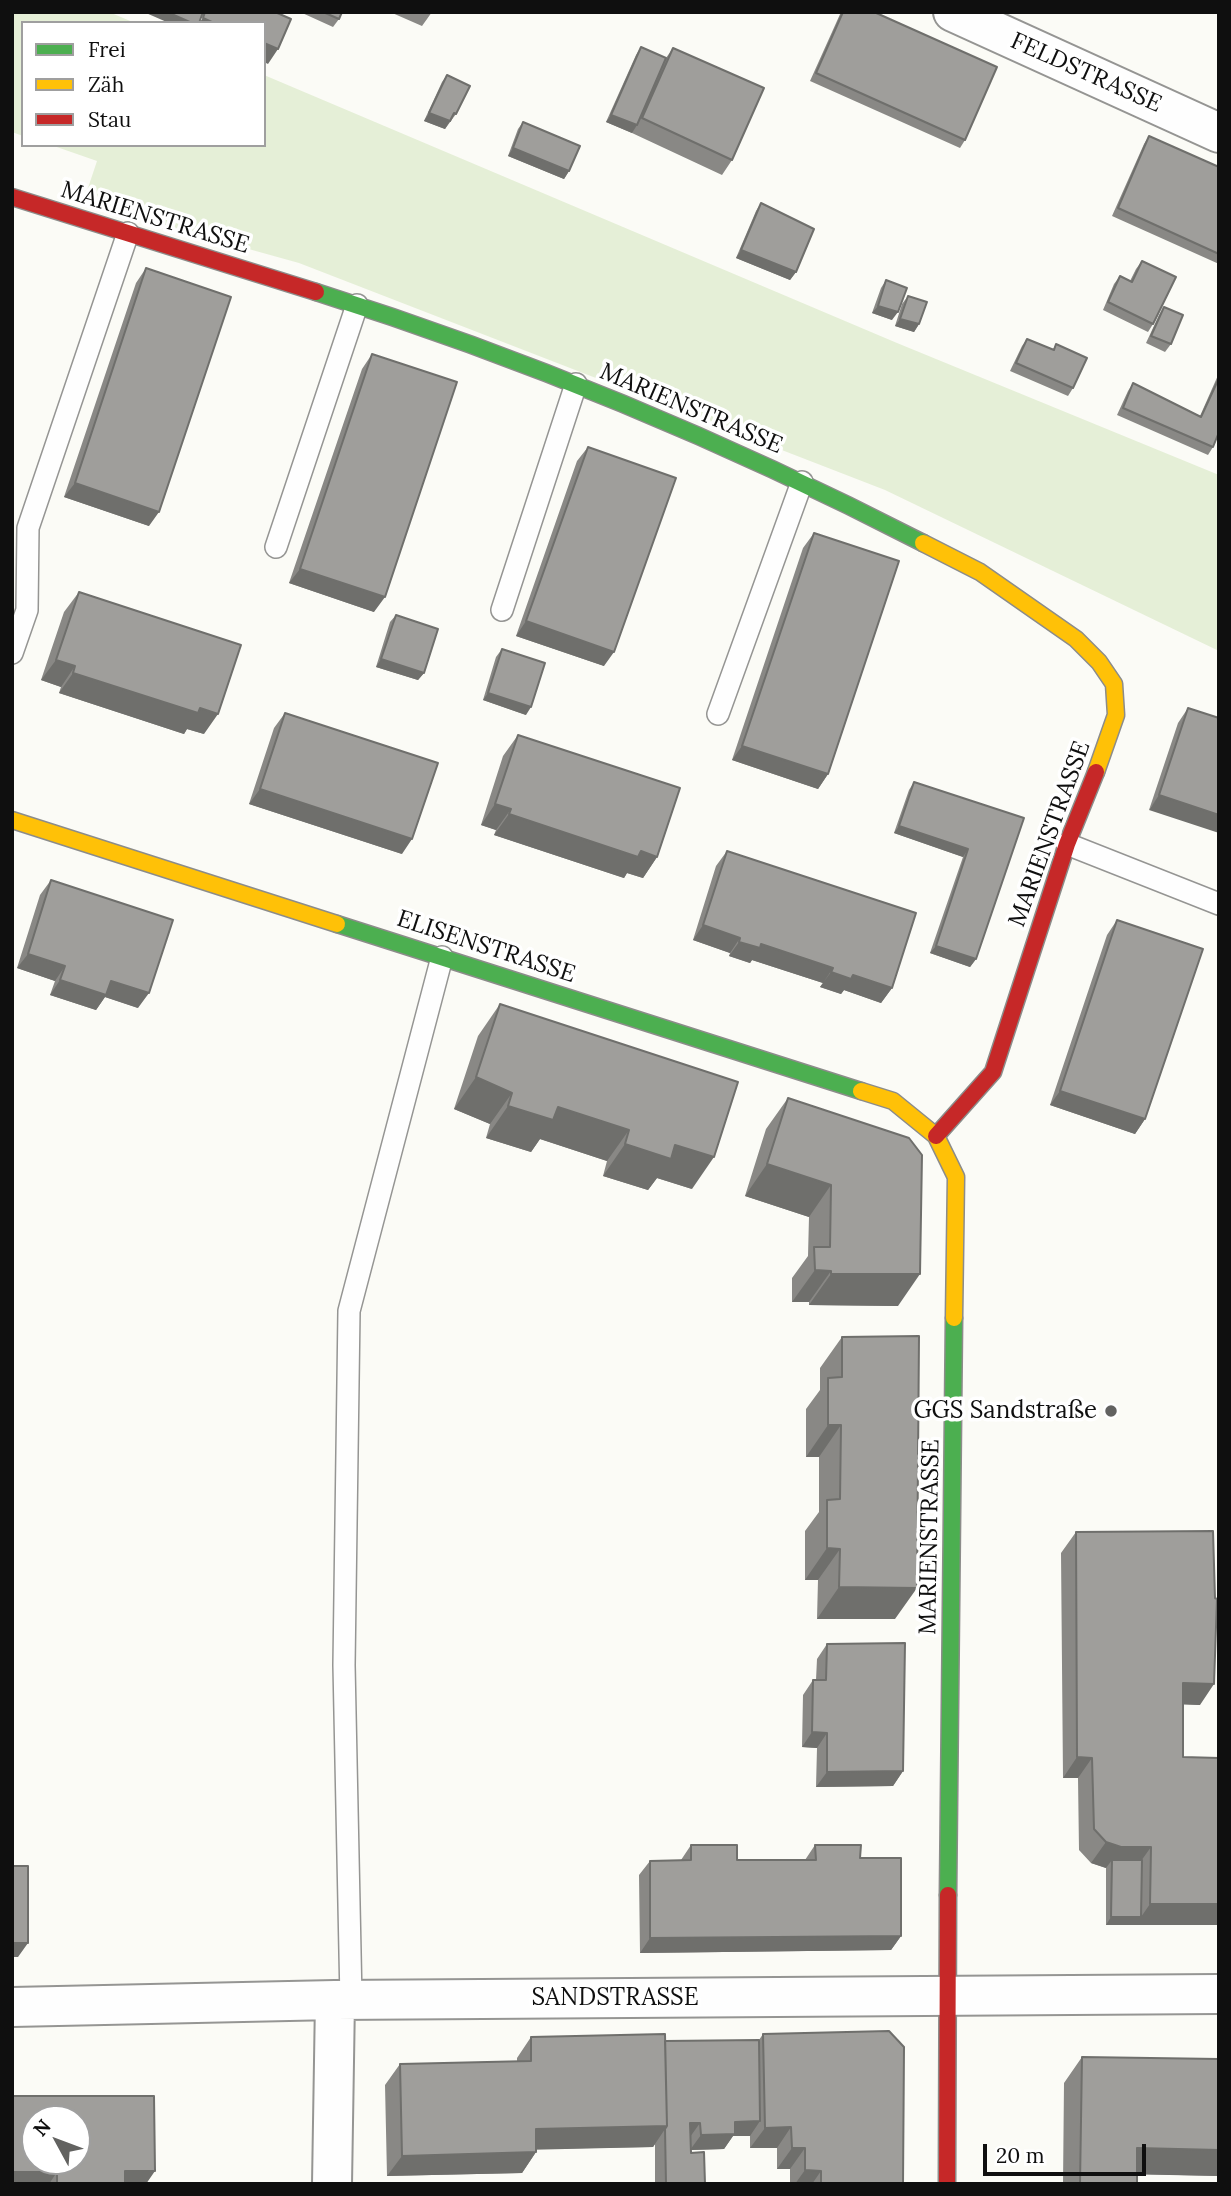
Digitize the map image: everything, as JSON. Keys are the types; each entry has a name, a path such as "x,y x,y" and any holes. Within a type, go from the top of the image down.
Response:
{"street":[{"name":"FELDSTRASSE","path":"953,12 1219,133"},
{"name":"MARIENSTRASSE","path":"12,197 357,305 576,384 802,482 980,572 1076,639 1099,662 1114,684 1116,715 1067,844 993,1072 936,1136 956,1177 947,2184"},
{"name":"ELISENSTRASSE","path":"12,820 893,1101 936,1136"},
{"name":"SANDSTRASSE","path":"12,2007 343,2000 1219,1993"},
{"path":"332,2184 343,2000"}],"lane":[{"path":"12,653 27,610 28,528 128,233"},
{"path":"276,547 357,305"},
{"path":"502,610 576,384"},
{"path":"718,714 802,482"},
{"path":"1067,844 1219,904"},
{"path":"343,2000 349,1311 442,957"}],"green space":[{"path":"12,12 109,12 130,21 21,21 21,135 12,132"},
{"path":"266,76 897,343 1219,475 1219,651 885,490 299,263 83,203 97,161 57,147 266,147"}],"building":[{"path":"167,12 203,12 200,21 187,21"},
{"path":"205,12 275,12 291,19 278,49 266,44 266,21 210,21 203,18"},
{"path":"323,12 342,12 339,19"},
{"path":"843,12 874,12 997,67 965,140 816,73"},
{"path":"641,47 666,58 637,125 611,115"},
{"path":"673,48 764,88 732,160 642,118"},
{"path":"447,75 470,86 450,121 429,113"},
{"path":"523,122 580,146 569,171 513,148"},
{"path":"1149,136 1219,167 1219,254 1118,208"},
{"path":"761,203 814,229 796,272 741,250"},
{"path":"1142,261 1176,277 1153,324 1108,302 1120,276 1132,282"},
{"path":"146,268 231,297 159,512 75,483"},
{"path":"886,280 907,288 898,312 878,306"},
{"path":"908,296 927,302 919,324 900,319"},
{"path":"1164,307 1183,315 1171,344 1151,336"},
{"path":"1027,339 1054,350 1056,344 1087,358 1073,388 1016,363"},
{"path":"372,354 457,382 385,597 300,569"},
{"path":"1219,378 1219,432 1213,447 1123,408 1133,383 1201,417"},
{"path":"588,447 676,478 614,652 526,621"},
{"path":"814,533 899,561 828,774 742,746"},
{"path":"79,592 241,645 218,714 200,708 198,713 73,673 75,666 56,660"},
{"path":"396,615 438,629 424,673 381,659"},
{"path":"502,649 545,663 531,707 488,693"},
{"path":"1188,708 1219,718 1219,815 1159,795"},
{"path":"285,713 438,763 412,839 260,789"},
{"path":"518,735 680,788 657,857 641,851 638,857 509,814 511,809 495,804"},
{"path":"914,782 1024,818 976,959 936,946 968,849 899,826"},
{"path":"727,851 916,913 892,988 853,975 851,979 831,972 833,968 761,944 760,948 739,942 740,938 703,925"},
{"path":"51,880 173,920 149,993 111,981 106,995 60,980 65,966 28,954"},
{"path":"1117,920 1203,949 1145,1119 1060,1091"},
{"path":"500,1004 738,1082 714,1157 675,1145 671,1159 625,1144 629,1130 558,1107 553,1120 508,1106 512,1093 476,1077"},
{"path":"788,1098 909,1138 922,1155 920,1274 831,1274 831,1271 815,1270 814,1247 830,1247 831,1185 767,1164"},
{"path":"919,1336 917,1588 839,1587 840,1549 827,1548 827,1500 840,1499 841,1425 828,1425 828,1378 842,1377 842,1337"},
{"path":"1213,1531 1217,1599 1214,1684 1183,1683 1183,1757 1219,1758 1219,1904 1150,1904 1151,1847 1121,1847 1106,1842 1094,1829 1092,1758 1077,1757 1076,1532"},
{"path":"905,1643 903,1771 827,1772 827,1733 812,1732 813,1680 826,1680 827,1644"},
{"path":"691,1845 737,1845 737,1860 816,1860 815,1845 861,1845 860,1858 901,1858 901,1936 650,1938 650,1861 691,1860"},
{"path":"1112,1860 1142,1860 1141,1917 1111,1917"},
{"path":"12,1866 28,1866 28,1943 12,1943"},
{"path":"889,2031 904,2047 903,2184 821,2184 821,2171 805,2170 805,2148 792,2148 791,2127 765,2128 763,2034"},
{"path":"665,2034 667,2126 536,2129 536,2152 402,2156 400,2064 531,2061 531,2037"},
{"path":"759,2040 760,2121 735,2122 735,2134 701,2135 700,2123 690,2123 691,2153 704,2152 705,2184 666,2184 665,2041"},
{"path":"1082,2057 1219,2059 1219,2150 1137,2148 1137,2184 1080,2184"},
{"path":"12,2096 154,2096 155,2171 125,2171 125,2184 57,2184 57,2175 91,2175 91,2105 21,2105 21,2172 12,2172"}],"traffic: fast":[{"path":"316,292 472,345 625,405 776,471 923,543"},
{"path":"337,924 861,1091"},
{"path":"948,1895 954,1318"}],"traffic: slow":[{"path":"923,543 980,572 1076,639 1099,662 1114,684 1116,715 1096,772"},
{"path":"12,820 337,924"},
{"path":"861,1091 893,1101 936,1136 956,1177 954,1318"}],"traffic: jam":[{"path":"12,197 316,292"},
{"path":"936,1136 993,1072 1067,844 1096,772"},
{"path":"947,2184 948,1895"}],"place":[{"name":"GGS Sandstraße","path":"1111,1411"}]}
